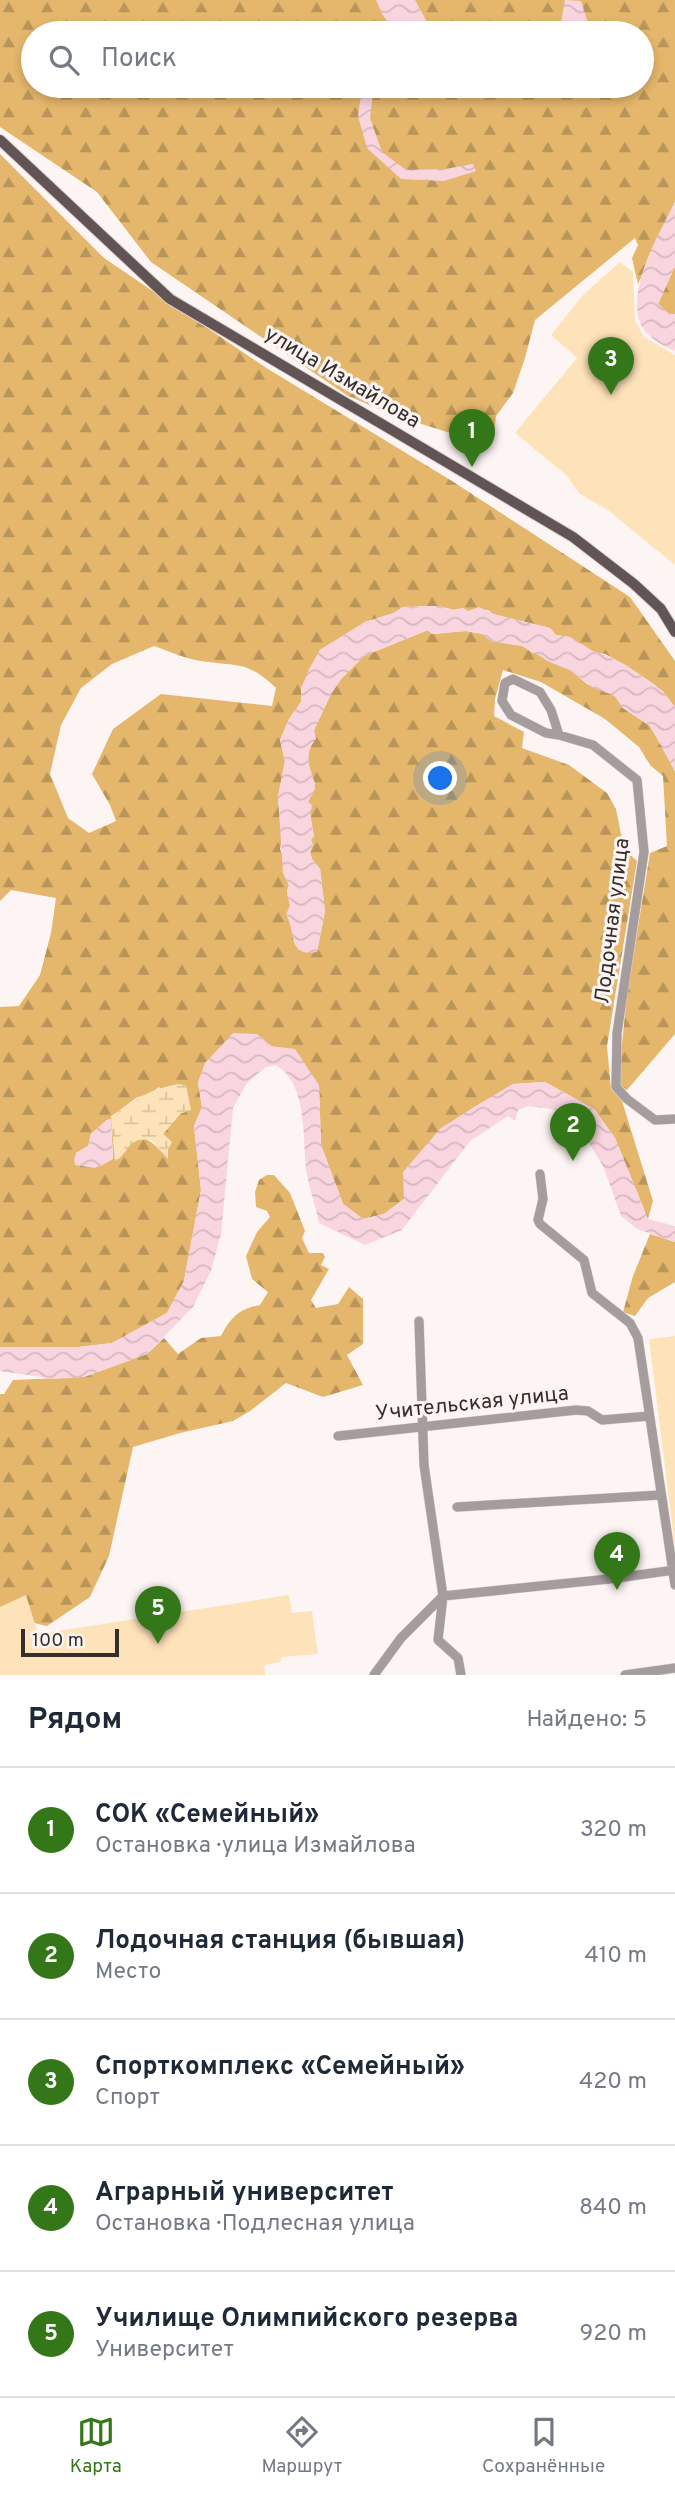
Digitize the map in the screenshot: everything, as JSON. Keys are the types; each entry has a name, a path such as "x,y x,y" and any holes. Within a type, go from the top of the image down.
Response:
{"main road":[{"name":"улица Измайлова","path":"0,140 170,299 573,537 634,584 661,609 675,632"}],"street":[{"name":"Лодочная улица","path":"559,735 551,710 540,692 513,679 505,683 502,701 511,715 546,733 593,745 637,780 644,852 617,1033 616,1087 655,1120 675,1119"},
{"path":"540,1174 543,1189 538,1220 540,1224 584,1260 592,1293 630,1324 638,1338 675,1585"},
{"path":"419,1321 424,1465 443,1596 438,1640 458,1658 461,1675"},
{"name":"Учительская улица","path":"338,1436 576,1410 588,1411 602,1420 649,1416"},
{"path":"457,1507 660,1494"},
{"path":"374,1675 401,1639 443,1596 673,1570"},
{"path":"625,1675 675,1668"}],"green space":[{"path":"0,0 675,0 675,202 638,284 632,258 638,245 635,238 535,320 513,393 496,416 494,433 479,442 396,416 348,396 151,262 97,192 0,127"},
{"path":"0,154 104,258 268,369 452,481 630,597 675,661 675,707 655,685 627,666 605,654 594,652 570,637 556,635 550,628 493,614 488,610 454,610 439,606 403,607 394,613 365,622 320,650 301,688 301,702 289,719 280,740 285,761 278,797 282,839 280,849 283,872 289,885 289,920 292,927 317,952 325,911 320,869 310,852 314,836 308,802 315,783 310,772 308,755 315,739 314,730 331,694 341,679 364,656 428,630 432,634 466,631 482,634 491,641 523,646 570,670 587,684 615,696 623,708 650,726 675,771 675,1034 627,1090 618,1084 627,994 650,853 667,846 663,776 651,766 639,747 605,719 541,682 503,670 495,699 494,716 524,732 522,748 569,765 607,793 616,809 624,849 637,861 607,1046 611,1089 622,1101 653,1201 648,1219 615,1138 594,1109 545,1082 513,1084 440,1129 404,1199 384,1214 363,1219 343,1204 321,1145 319,1086 257,1034 198,1082 202,1107 194,1126 201,1190 184,1281 167,1313 112,1343 79,1347 0,1347 0,1007 19,1006 40,975 51,933 56,898 11,890 0,901","holes":["154,646 183,657 242,666 257,673 276,688 272,706 161,694 113,729 92,774 116,821 89,833 68,818 50,774 61,725 81,688 112,664","159,1087 180,1114 163,1134 168,1158 154,1144 138,1139 115,1161 112,1116 136,1098","111,1119 113,1159 100,1166 75,1165 76,1153 88,1146 91,1134"]},
{"path":"620,262 633,272 635,320 644,337 675,355 675,565 608,510 580,494 566,475 515,433 577,358 551,335 583,295"},
{"path":"675,266 675,314 669,314 658,304"},
{"path":"178,1084 186,1085 191,1110 180,1114 163,1134 172,1142 168,1159 151,1140 143,1140 133,1143 115,1161 111,1116 150,1092"},
{"path":"267,1175 274,1175 290,1193 305,1231 302,1238 309,1253 323,1253 325,1257 321,1265 329,1269 311,1300 316,1308 338,1304 349,1287 363,1299 363,1344 347,1355 363,1385 323,1397 286,1383 233,1421 133,1447 109,1556 90,1597 47,1626 0,1615 0,1394 4,1394 13,1380 84,1377 147,1354 164,1338 178,1354 201,1338 221,1336 236,1315 260,1305 268,1292 252,1279 246,1256 257,1232 270,1217 267,1211 256,1207 255,1192 259,1180"},
{"path":"650,1234 675,1242 675,1282 648,1298 635,1316 623,1312 633,1276"},
{"path":"675,1336 675,1546 649,1339"},
{"path":"26,1595 38,1634 289,1595 292,1613 312,1611 318,1654 282,1657 280,1662 264,1665 265,1675 0,1675 0,1607"}],"water":[{"path":"376,0 415,0 426,21 387,21"},
{"path":"565,0 581,1 587,21 561,21"},
{"path":"360,98 372,98 370,118 382,152 406,170 445,169 473,164 476,171 444,181 401,179 367,148 358,116"},
{"path":"675,202 675,266 658,304 669,314 675,314 675,351 659,343 645,331 639,320 637,306 638,290 647,259"},
{"path":"439,606 454,610 463,608 468,611 479,607 493,614 550,628 556,635 570,637 594,652 627,666 663,691 675,707 675,771 650,726 623,708 615,696 592,687 570,670 522,646 491,641 474,632 432,634 428,630 364,656 341,679 331,694 314,730 316,739 309,752 315,789 308,802 312,805 310,816 314,836 310,852 320,869 325,911 317,952 301,951 296,947 286,915 290,905 287,895 289,885 283,873 278,797 285,761 280,740 289,719 301,702 301,689 320,650 365,622 394,613 403,607"},
{"path":"233,1033 257,1034 271,1046 295,1049 319,1085 321,1145 343,1204 363,1219 384,1214 404,1199 403,1172 440,1129 513,1084 545,1082 594,1109 615,1138 648,1219 675,1226 675,1242 637,1229 621,1216 604,1168 578,1124 552,1109 528,1106 518,1110 515,1121 508,1116 470,1141 402,1230 365,1245 319,1223 307,1175 299,1099 286,1073 275,1065 266,1067 247,1083 233,1108 221,1234 211,1271 193,1307 147,1354 84,1377 55,1379 0,1371 0,1347 79,1347 112,1343 167,1313 184,1281 201,1190 194,1126 202,1107 198,1082 205,1063"},
{"path":"111,1119 113,1159 95,1168 75,1165 77,1153 88,1146 91,1134"}],"place":[{"name":"Спорткомплекс «Семейный»","path":"611,395"},
{"name":"СОК «Семейный»","path":"472,467"},
{"name":"Лодочная станция (бывшая)","path":"573,1161"},
{"name":"Аграрный университет","path":"617,1590"},
{"name":"Училище Олимпийского резерва","path":"158,1644"}]}
